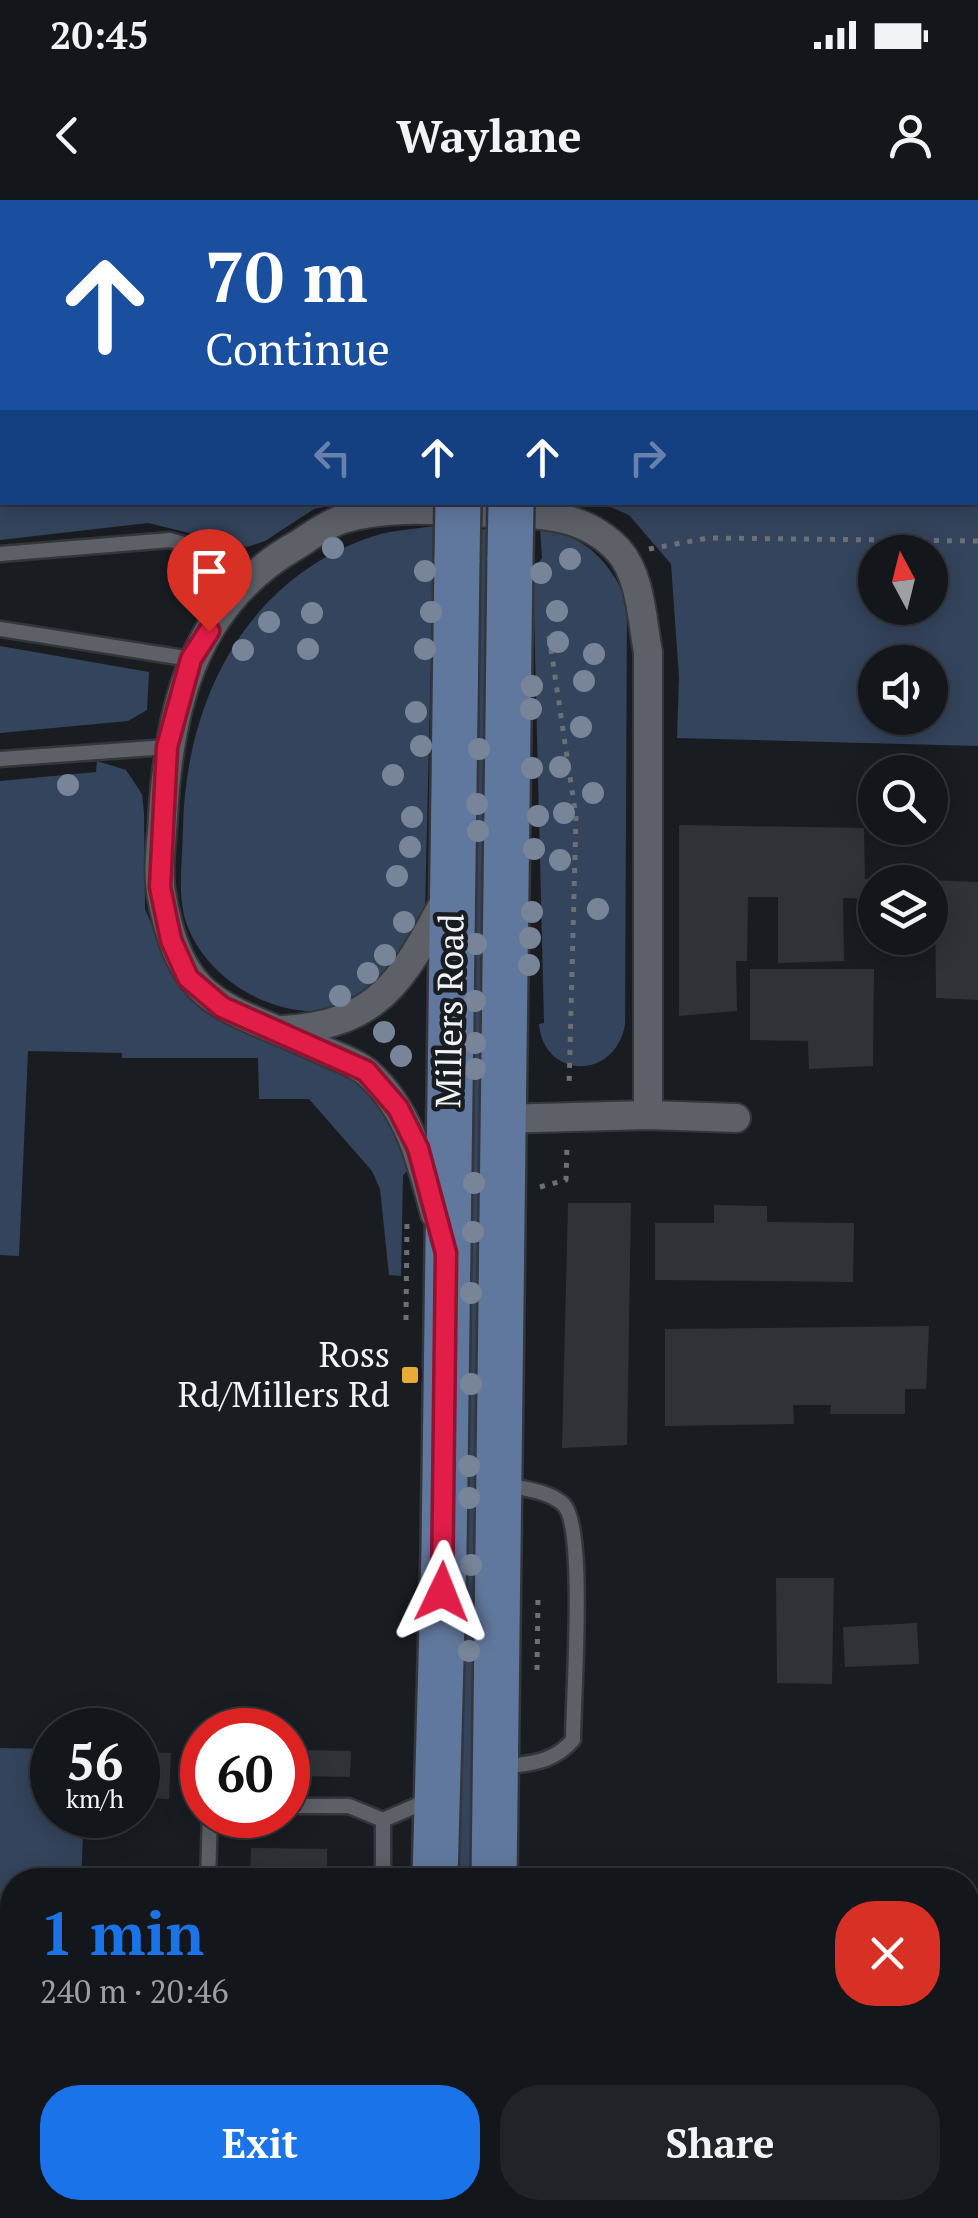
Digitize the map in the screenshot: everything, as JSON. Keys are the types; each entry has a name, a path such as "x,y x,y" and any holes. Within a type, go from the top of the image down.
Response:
{"main road":[{"name":"Millers Road","path":"435,1868 458,505"},
{"name":"Millers Road","path":"494,1868 511,505"}],"street":[{"path":"446,1253 418,1148 398,1108 366,1071 222,1007 188,978 171,940 160,887 167,747 191,659 226,603 275,557 340,520 402,509 555,515 596,530 622,554 636,586 648,652 648,1114"},
{"path":"281,1030 323,1028 360,1012 384,993 417,951 453,885"},
{"path":"502,1119 648,1114 736,1118"}],"lane":[{"path":"0,554 170,540 206,550 249,582"},
{"path":"0,628 191,659"},
{"path":"0,759 167,747"},
{"path":"497,1767 543,1762 560,1755 573,1740 576,1537 564,1505 548,1495 499,1483"},
{"path":"310,1806 349,1806 383,1820 438,1795"},
{"path":"383,1820 383,1868"},
{"path":"208,1868 209,1838"}],"path":[{"path":"622,554 708,538 978,541"},
{"path":"548,630 576,817 568,1118"}],"shaded area":[{"path":"0,505 334,505 314,509 265,541 247,547 148,523 0,540"},
{"path":"606,505 978,505 978,746 677,738 679,677 671,564 629,515"},
{"path":"434,526 425,912 398,963 369,995 332,1010 280,1006 231,982 211,964 185,919 181,885 183,827 196,734 211,690 232,650 258,613 291,581 329,555 374,536"},
{"path":"490,529 478,1868 458,1868 475,530"},
{"path":"540,529 570,537 594,552 613,574 627,601 625,1025 618,1044 607,1056 594,1064 579,1066 553,1055 543,1042 539,1024 544,1023 533,570 542,558"},
{"path":"0,646 149,672 147,710 128,721 0,733"},
{"path":"97,761 126,770 142,794 145,909 178,985 216,1019 356,1081 390,1112 413,1166 403,1175 401,1276 389,1275 380,1189 372,1171 309,1099 259,1099 258,1058 122,1058 122,1053 28,1051 19,1256 0,1255 0,781 96,772"},
{"path":"0,1748 30,1749 30,1838 83,1838 82,1868 0,1868"}],"building":[{"path":"679,825 858,828 858,845 864,845 865,865 858,865 858,898 843,898 844,961 778,963 778,897 748,897 747,961 736,961 737,1011 679,1016"},
{"path":"948,881 978,882 978,1000 936,998 936,955 948,955"},
{"path":"750,969 874,969 873,1066 809,1069 808,1041 750,1040"},
{"path":"568,1203 631,1203 627,1445 562,1448"},
{"path":"714,1205 767,1206 767,1222 854,1223 853,1282 655,1280 655,1223 714,1223"},
{"path":"929,1326 926,1389 905,1389 905,1414 830,1414 831,1405 793,1405 794,1424 665,1426 665,1329"},
{"path":"776,1578 834,1578 832,1684 777,1683"},
{"path":"917,1623 919,1664 845,1667 843,1627"},
{"path":"310,1750 351,1751 350,1777 310,1776"},
{"path":"160,1753 171,1753 169,1799 160,1798"},
{"path":"251,1848 327,1849 327,1868 250,1868"}],"place":[{"name":"Ross Rd/Millers Rd","path":"410,1375"}],"route":[{"path":"209,631 191,659 167,747 160,887 171,940 188,978 222,1007 366,1071 398,1108 418,1148 446,1253 442,1592"}]}
